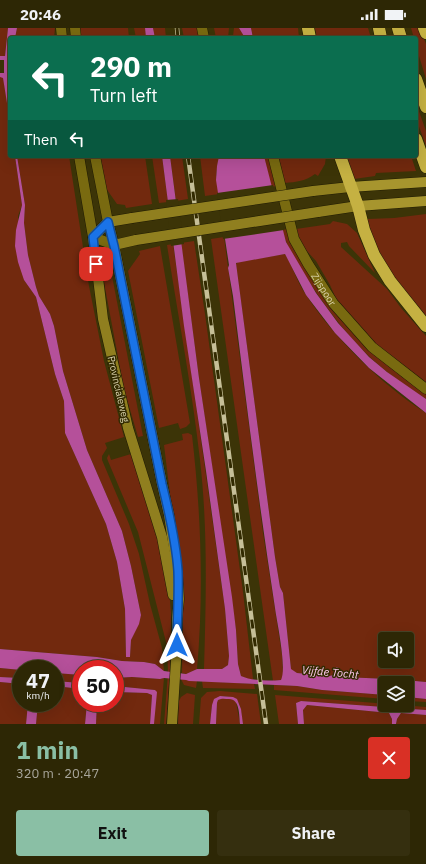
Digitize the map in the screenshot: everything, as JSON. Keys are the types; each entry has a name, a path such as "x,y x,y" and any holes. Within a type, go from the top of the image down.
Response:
{"highway":[{"path":"424,28 426,34"},
{"path":"418,85 426,107"},
{"path":"418,145 426,167"},
{"path":"341,158 358,206 364,230 374,255 390,281 426,326"}],"main road":[{"path":"93,237 108,222 132,218 350,186 426,182"},
{"path":"114,246 136,240 358,206 426,201"},
{"name":"Provincialeweg","path":"93,237 103,319 128,428 162,538 177,618"},
{"name":"Provincialeweg","path":"114,246 169,515 177,569 179,599 172,724"}],"street":[{"name":"Provincialeweg","path":"79,158 93,237"},
{"name":"Provincialeweg","path":"95,158 114,246"},
{"name":"Zijspoor","path":"274,158 294,239 333,303 372,347 426,390"},
{"path":"93,237 114,246"}],"shaded area":[{"path":"0,28 8,28 5,56 0,56"},
{"path":"8,28 17,28 15,36 8,36 8,109 3,78 0,77 0,73 4,73 4,60 0,60 0,56 5,56"},
{"path":"17,28 55,28 54,36 15,36"},
{"path":"79,28 128,28 129,36 80,36"},
{"path":"134,28 145,28 146,36 136,36"},
{"path":"145,28 153,28 155,36 146,36"},
{"path":"153,28 165,28 166,36 155,36"},
{"path":"182,28 198,28 200,36 184,36"},
{"path":"214,28 229,28 228,36 216,36"},
{"path":"234,28 239,28 244,36 233,36"},
{"path":"239,28 251,28 253,36 244,36"},
{"path":"251,28 298,28 299,36 253,36"},
{"path":"315,28 368,28 370,36 317,36"},
{"path":"411,28 420,28 426,44 426,79 418,53 418,36 413,36"},
{"path":"8,58 8,92 7,59"},
{"path":"0,77 3,77 8,109 8,158 15,158 22,205 18,216 24,280 36,297 55,374 64,401 65,433 106,524 117,562 125,609 126,657 130,657 131,640 141,615 131,566 122,531 87,450 63,371 54,326 50,314 39,296 36,287 28,255 24,223 25,205 17,158 69,158 89,286 104,361 124,437 105,443 107,448 102,456 102,460 129,524 139,554 162,648 164,671 155,664 97,657 0,649"},
{"path":"418,109 426,131 426,146 418,124"},
{"path":"15,158 17,158 25,205 24,223 28,255 36,287 39,296 50,314 54,326 63,371 87,450 122,531 131,566 141,615 139,624 131,640 130,657 126,657 125,609 117,562 106,524 65,433 64,401 55,374 36,297 24,280 18,262 15,246 16,230 22,205"},
{"path":"98,158 145,158 152,204 126,208 125,205 117,204 103,184"},
{"path":"152,158 162,158 168,202 159,203"},
{"path":"162,158 170,158 199,378 232,597 238,664 241,676 260,680 281,680 283,666 281,645 258,491 233,296 228,268 229,265 216,180 219,158 265,158 286,242 316,293 338,323 369,357 387,372 426,399 426,413 369,368 335,333 306,295 285,254 236,263 275,557 280,587 283,593 291,669 297,673 329,676 334,675 336,667 339,668 339,673 343,677 378,679 378,694 322,690 297,686 189,681 164,678 124,677 124,661 155,664 164,671 186,674 197,669 222,669 228,665 229,656 225,609 184,326"},
{"path":"170,158 182,158 188,199 176,201"},
{"path":"200,158 219,158 216,175 219,194 205,196"},
{"path":"264,158 269,158 276,186 271,187"},
{"path":"278,158 326,158 325,164 318,176 315,174 304,180 285,183"},
{"path":"347,158 412,158 416,171 376,173 375,176 354,179"},
{"path":"426,214 426,319 405,295 379,253 367,223 368,219 394,218"},
{"path":"333,221 347,224 357,233 375,273 347,242 341,243 341,247 387,289 401,308 426,336 426,384 372,342 338,303 330,285 316,261 298,239 296,229 330,224"},
{"path":"288,229 374,354 426,394 426,399 397,380 381,367 344,329 320,297 295,259 282,230"},
{"path":"224,237 263,533 282,655 283,676 281,680 273,681 211,239"},
{"path":"194,241 243,592 253,679 247,679 241,676 238,664 236,630 199,378 181,243"},
{"path":"173,244 225,609 229,656 228,665 222,669 204,669 206,564 203,486 185,352 167,245"},
{"path":"160,246 190,423 186,427 180,429 178,423 159,428 128,271 140,254 139,251"},
{"path":"285,254 306,295 330,328 376,375 409,402 426,413 426,682 414,681 414,676 378,676 378,679 343,677 336,667 336,671 333,675 329,676 297,673 291,670 283,593 280,587 275,557 236,264 238,262"},
{"path":"112,276 143,436 138,437 124,389 103,277"},
{"path":"188,433 192,435 198,494 201,581 197,669 186,674 182,673 182,592 164,445 183,440 182,434"},
{"path":"109,454 111,460 131,454 132,455 157,528 169,589 171,613 170,669 166,724 164,724 168,673 167,646 138,532 108,461 107,458"},
{"path":"0,649 97,657 116,660 72,660 72,674 64,674 64,660 12,660 12,669 0,668"},
{"path":"0,668 12,669 12,678 0,677"},
{"path":"64,674 72,674 72,682 64,682"},
{"path":"0,677 12,678 12,683 0,682"},
{"path":"124,677 164,678 160,724 154,724 155,690 124,687"},
{"path":"181,679 197,681 196,688 184,685"},
{"path":"202,681 254,684 255,689 203,688"},
{"path":"414,681 426,682 426,699 414,698"},
{"path":"0,682 12,683 12,712 27,712 26,724 0,724"},
{"path":"64,682 72,682 72,688 64,687"},
{"path":"274,685 297,686 322,690 378,694 378,698 274,690"},
{"path":"64,687 72,688 72,712 86,712 85,724 36,724 37,712 64,712"},
{"path":"124,687 155,690 157,692 154,724 150,724 152,695 147,693 124,692"},
{"path":"220,691 257,694 261,724 243,724 239,703 227,696 220,696 212,705 210,724 199,724 201,698 207,692"},
{"path":"124,692 147,693 152,695 150,724 96,724 97,712 124,712"},
{"path":"187,693 195,695 193,724 178,724 179,701 181,697"},
{"path":"275,695 378,703 378,707 301,701 296,703 298,724 279,724"},
{"path":"220,696 233,697 237,699 241,709 243,724 240,724 238,708 235,702 229,699 221,699 218,700 217,703 216,724 210,724 214,699"},
{"path":"222,698 233,699 236,702 240,724 216,724 217,703 218,700"},
{"path":"414,698 426,699 426,702 414,701"},
{"path":"301,701 378,707 378,712 307,705 303,710 304,724 298,724 296,703"},
{"path":"307,705 389,713 392,719 392,724 304,724 303,709"},
{"path":"414,706 426,707 426,710 414,709"},
{"path":"414,709 426,710 426,715 401,713 396,724 392,724 392,719 389,713 379,712 414,712"},
{"path":"27,712 37,712 36,724 26,724"},
{"path":"86,712 97,712 96,724 85,724"},
{"path":"401,713 426,715 426,724 396,724"}],"pier":[{"path":"273,185 284,230 223,239 217,193"},
{"path":"178,199 184,244 171,246 166,200"}],"railway":[{"path":"177,28 178,36"},
{"path":"188,158 266,724"}],"route":[{"path":"96,264 93,237 108,222 169,515 177,569 179,599 177,645"}],"water label":[{"name":"Vijfde Tocht","path":"330,672"}]}
